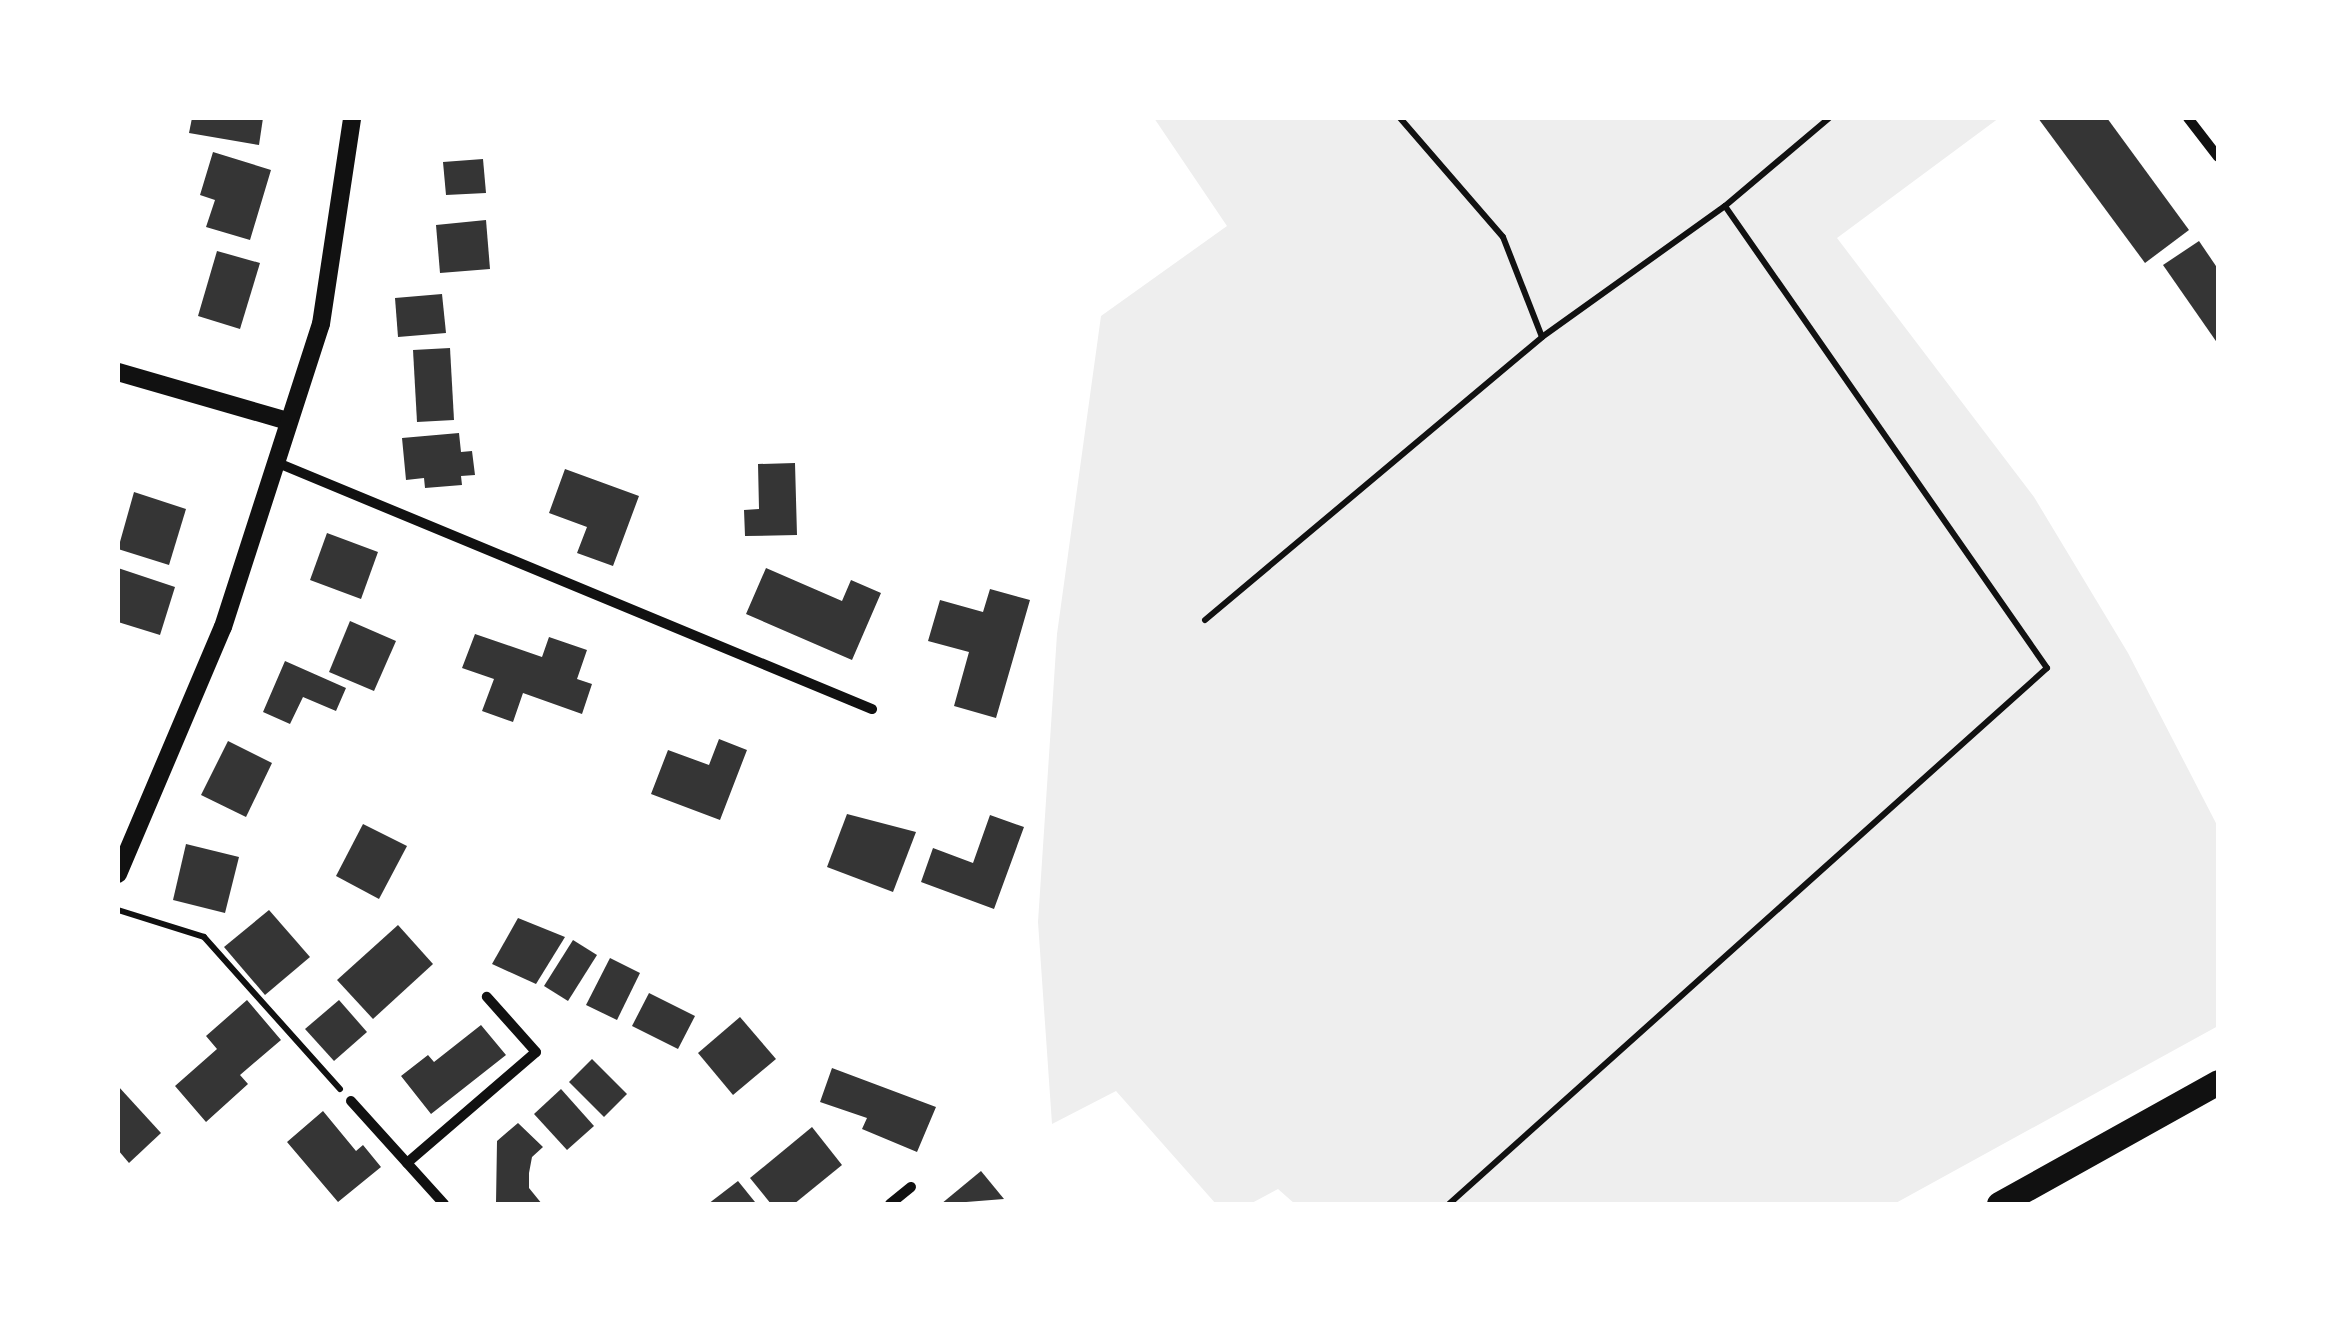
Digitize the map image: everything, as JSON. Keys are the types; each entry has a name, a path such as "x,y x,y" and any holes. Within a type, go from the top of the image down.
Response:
{"main road":[{"path":"1999,1204 2218,1082"}],"street":[{"path":"118,874 223,626 278,463 321,324 352,118"},
{"path":"2188,118 2218,157"},
{"path":"118,372 288,421"},
{"path":"278,463 872,709"},
{"path":"407,1164 536,1052 488,997"},
{"path":"351,1101 444,1204"},
{"path":"890,1204 911,1187"}],"path":[{"path":"1400,118 1503,237 1542,337"},
{"path":"1205,620 1542,337 1725,206 1829,118"},
{"path":"1449,1204 2047,668 1725,206"},
{"path":"118,910 204,938 351,1101"}],"shaded area":[{"path":"1154,118 1999,118 1837,238 2034,497 2128,653 2218,827 2218,1026 1894,1204 1295,1204 1278,1189 1250,1204 1216,1204 1116,1091 1052,1124 1038,922 1057,634 1101,316 1227,226"}],"building":[{"path":"192,118 263,118 259,145 189,133"},
{"path":"2038,118 2107,118 2189,230 2145,263"},
{"path":"213,152 271,170 250,240 206,227 215,200 200,195"},
{"path":"483,159 486,193 446,195 443,162"},
{"path":"486,220 490,269 440,273 436,225"},
{"path":"2199,241 2218,269 2218,344 2163,265"},
{"path":"217,251 260,263 240,329 198,316"},
{"path":"442,294 446,333 398,337 395,298"},
{"path":"450,348 454,420 417,422 413,350"},
{"path":"459,433 461,452 472,451 475,475 461,476 462,485 425,488 424,478 406,480 402,438"},
{"path":"795,463 797,535 745,536 744,510 759,509 758,464"},
{"path":"565,469 639,496 613,566 577,553 587,527 549,513"},
{"path":"134,492 186,509 169,565 118,549"},
{"path":"327,533 378,552 361,599 310,580"},
{"path":"118,568 175,587 160,635 118,622"},
{"path":"766,568 842,601 851,580 881,593 852,660 746,614"},
{"path":"990,589 1030,600 996,718 954,706 969,652 928,641 940,600 983,612"},
{"path":"350,621 396,641 374,691 329,672"},
{"path":"475,634 542,657 549,637 587,650 577,679 592,684 582,714 523,693 513,722 482,711 494,679 462,668"},
{"path":"285,661 346,688 336,711 303,697 290,724 263,712"},
{"path":"719,739 747,750 720,820 651,794 668,750 709,765"},
{"path":"228,741 272,763 246,817 201,795"},
{"path":"847,814 916,832 893,892 827,867"},
{"path":"990,815 1024,827 994,909 921,882 933,848 973,863"},
{"path":"363,824 407,846 379,899 336,876"},
{"path":"186,844 239,857 225,913 173,900"},
{"path":"269,910 310,957 265,995 224,947"},
{"path":"518,918 565,937 536,984 492,964"},
{"path":"398,925 433,964 373,1019 337,980"},
{"path":"573,940 597,955 568,1001 544,986"},
{"path":"610,958 640,973 617,1020 586,1005"},
{"path":"649,993 695,1016 678,1049 632,1026"},
{"path":"247,1000 281,1040 240,1075 248,1084 206,1122 175,1086 217,1049 206,1036"},
{"path":"339,1000 367,1032 334,1061 305,1029"},
{"path":"740,1017 776,1059 733,1095 698,1053"},
{"path":"481,1025 506,1055 431,1114 401,1076 428,1055 434,1062"},
{"path":"592,1059 627,1094 604,1117 569,1082"},
{"path":"832,1068 936,1107 917,1152 862,1129 867,1118 820,1102"},
{"path":"118,1086 161,1133 129,1163 118,1150"},
{"path":"561,1089 594,1126 567,1150 534,1114"},
{"path":"323,1111 356,1151 363,1145 381,1167 338,1202 287,1142"},
{"path":"518,1123 543,1147 532,1157 529,1173 529,1188 542,1204 496,1203 497,1141"},
{"path":"812,1127 842,1165 794,1204 771,1204 750,1178"},
{"path":"981,1171 1004,1199 941,1204"},
{"path":"738,1181 755,1202 708,1204"}]}
